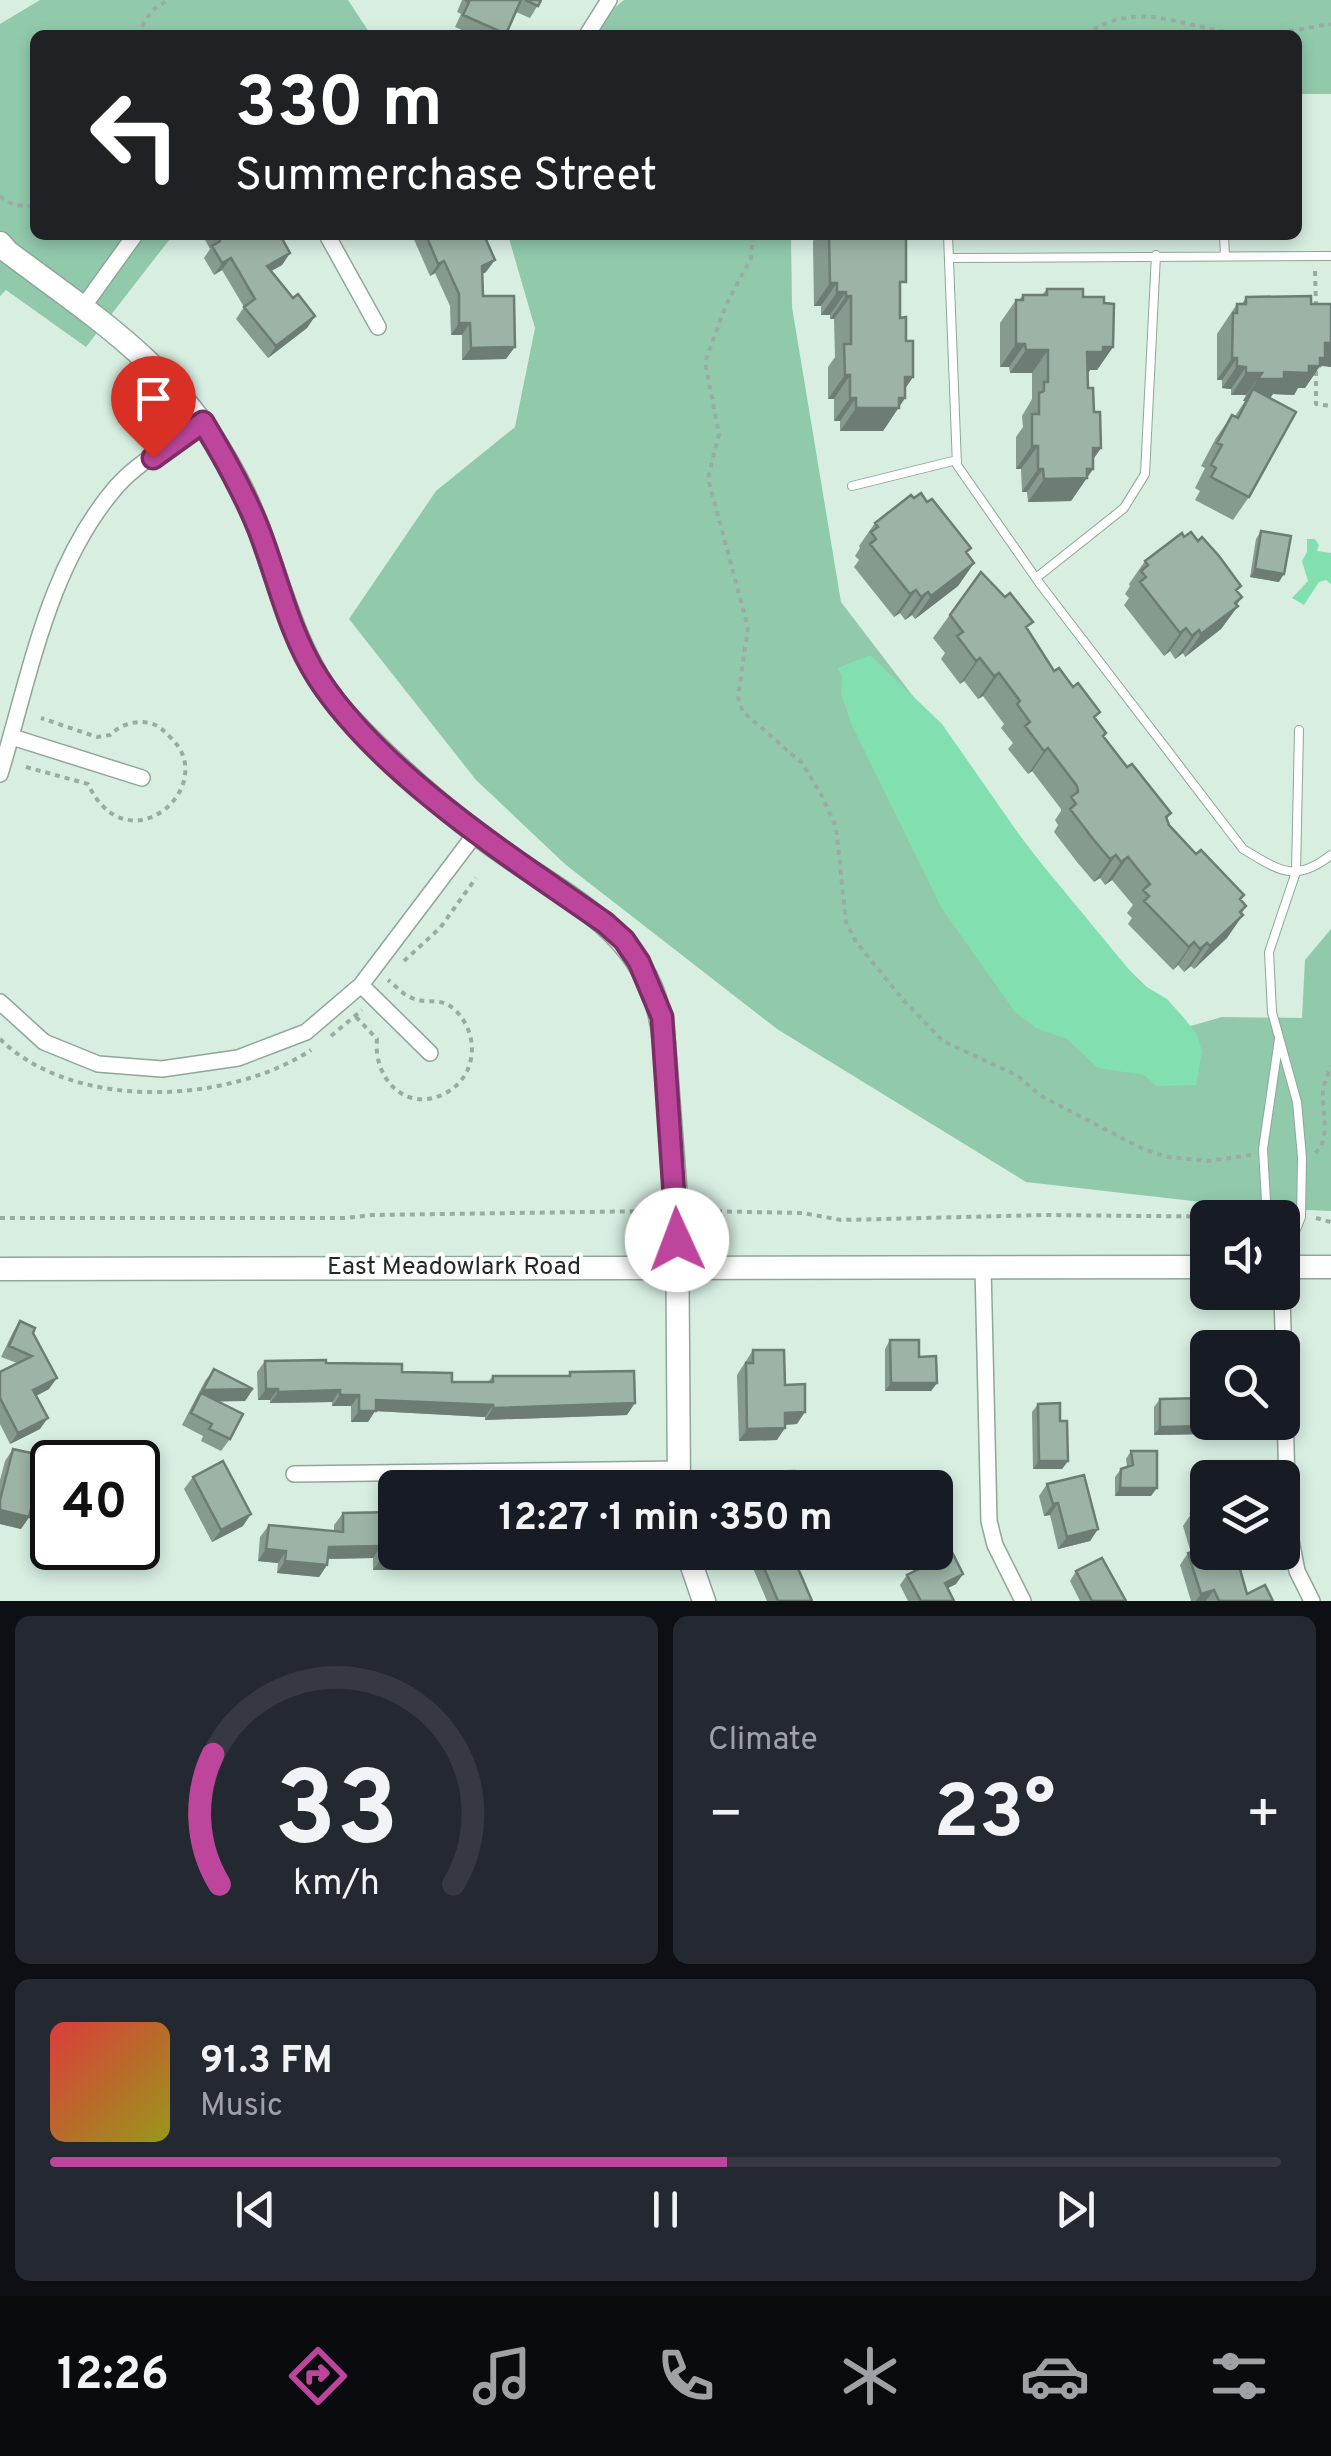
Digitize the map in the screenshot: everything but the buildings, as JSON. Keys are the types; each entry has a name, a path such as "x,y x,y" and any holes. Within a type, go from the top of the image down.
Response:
{"street":[{"path":"591,30 610,0"},
{"path":"83,307 131,240"},
{"path":"330,240 378,328"},
{"path":"0,242 136,348 184,396 203,422 249,505 298,642 317,677 345,714 388,758 476,834 605,923 624,940 639,962 662,1017 677,1211 679,1470"},
{"path":"0,774 39,644 76,544 120,483 203,422"},
{"path":"12,736 142,778"},
{"path":"0,1002 44,1042 98,1064 162,1069 238,1058 306,1032 361,985 476,834"},
{"path":"361,985 430,1052"},
{"path":"1300,1266 1331,1267"},
{"path":"984,1267 989,1520 995,1545 1022,1601"},
{"name":"East Meadowlark Road","path":"0,1268 1190,1267"},
{"path":"1282,1310 1288,1525 1298,1571 1312,1601"},
{"path":"294,1474 378,1475"},
{"path":"693,1570 704,1601"}],"lane":[{"path":"948,240 957,460 1036,578 1243,850 1285,873 1313,870 1331,855"},
{"path":"1224,240 1225,256"},
{"path":"1036,578 1124,508 1145,474 1156,255"},
{"path":"949,258 1331,256"},
{"path":"852,486 957,460"},
{"path":"1299,730 1296,872 1269,952 1272,1012 1298,1102 1302,1158 1300,1217"},
{"path":"1266,1200 1263,1149 1280,1034"}],"path":[{"path":"140,30 151,11 168,0"},
{"path":"1091,30 1102,20 1140,12 1216,30"},
{"path":"1290,30 1331,24"},
{"path":"0,196 4,201 30,207"},
{"path":"752,240 751,258 726,305 705,362 719,434 708,478 748,628 738,697 743,712 802,763 822,794 836,827 846,922 856,942 943,1041 1018,1076 1040,1096 1143,1150 1190,1161 1233,1156"},
{"path":"1314,256 1316,319"},
{"path":"1316,358 1316,404 1331,406"},
{"path":"0,1218 346,1218 372,1214 653,1211"},
{"path":"704,1211 803,1212 840,1220 1046,1214 1190,1216"},
{"path":"1300,1217 1331,1222"}],"shaded area":[{"path":"40,0 348,0 368,30 30,30 30,240 169,240 86,347 6,290 0,296 0,24"},
{"path":"624,0 1331,0 1331,94 1302,94 1302,30 588,30"},
{"path":"509,240 791,240 792,307 841,602 1101,942 1187,1027 1222,1017 1302,1018 1305,960 1331,929 1331,1211 1300,1210 1300,1200 1190,1201 1026,1182 777,1029 566,865 476,780 349,619 436,491 515,427 535,328"},
{"path":"1307,539 1315,539 1317,551 1331,553 1331,584 1326,580 1319,582 1304,605 1292,598 1308,581 1302,561"},
{"path":"870,655 942,724 1027,846 1140,983 1167,999 1196,1033 1202,1051 1196,1085 1157,1086 1144,1075 1098,1068 1067,1039 1036,1028 1015,1012 941,907 851,723 838,668"}],"route":[{"path":"153,458 203,422 237,479 260,530 298,642 317,677 345,714 388,758 476,834 605,923 624,940 639,962 662,1017 677,1240"}]}
